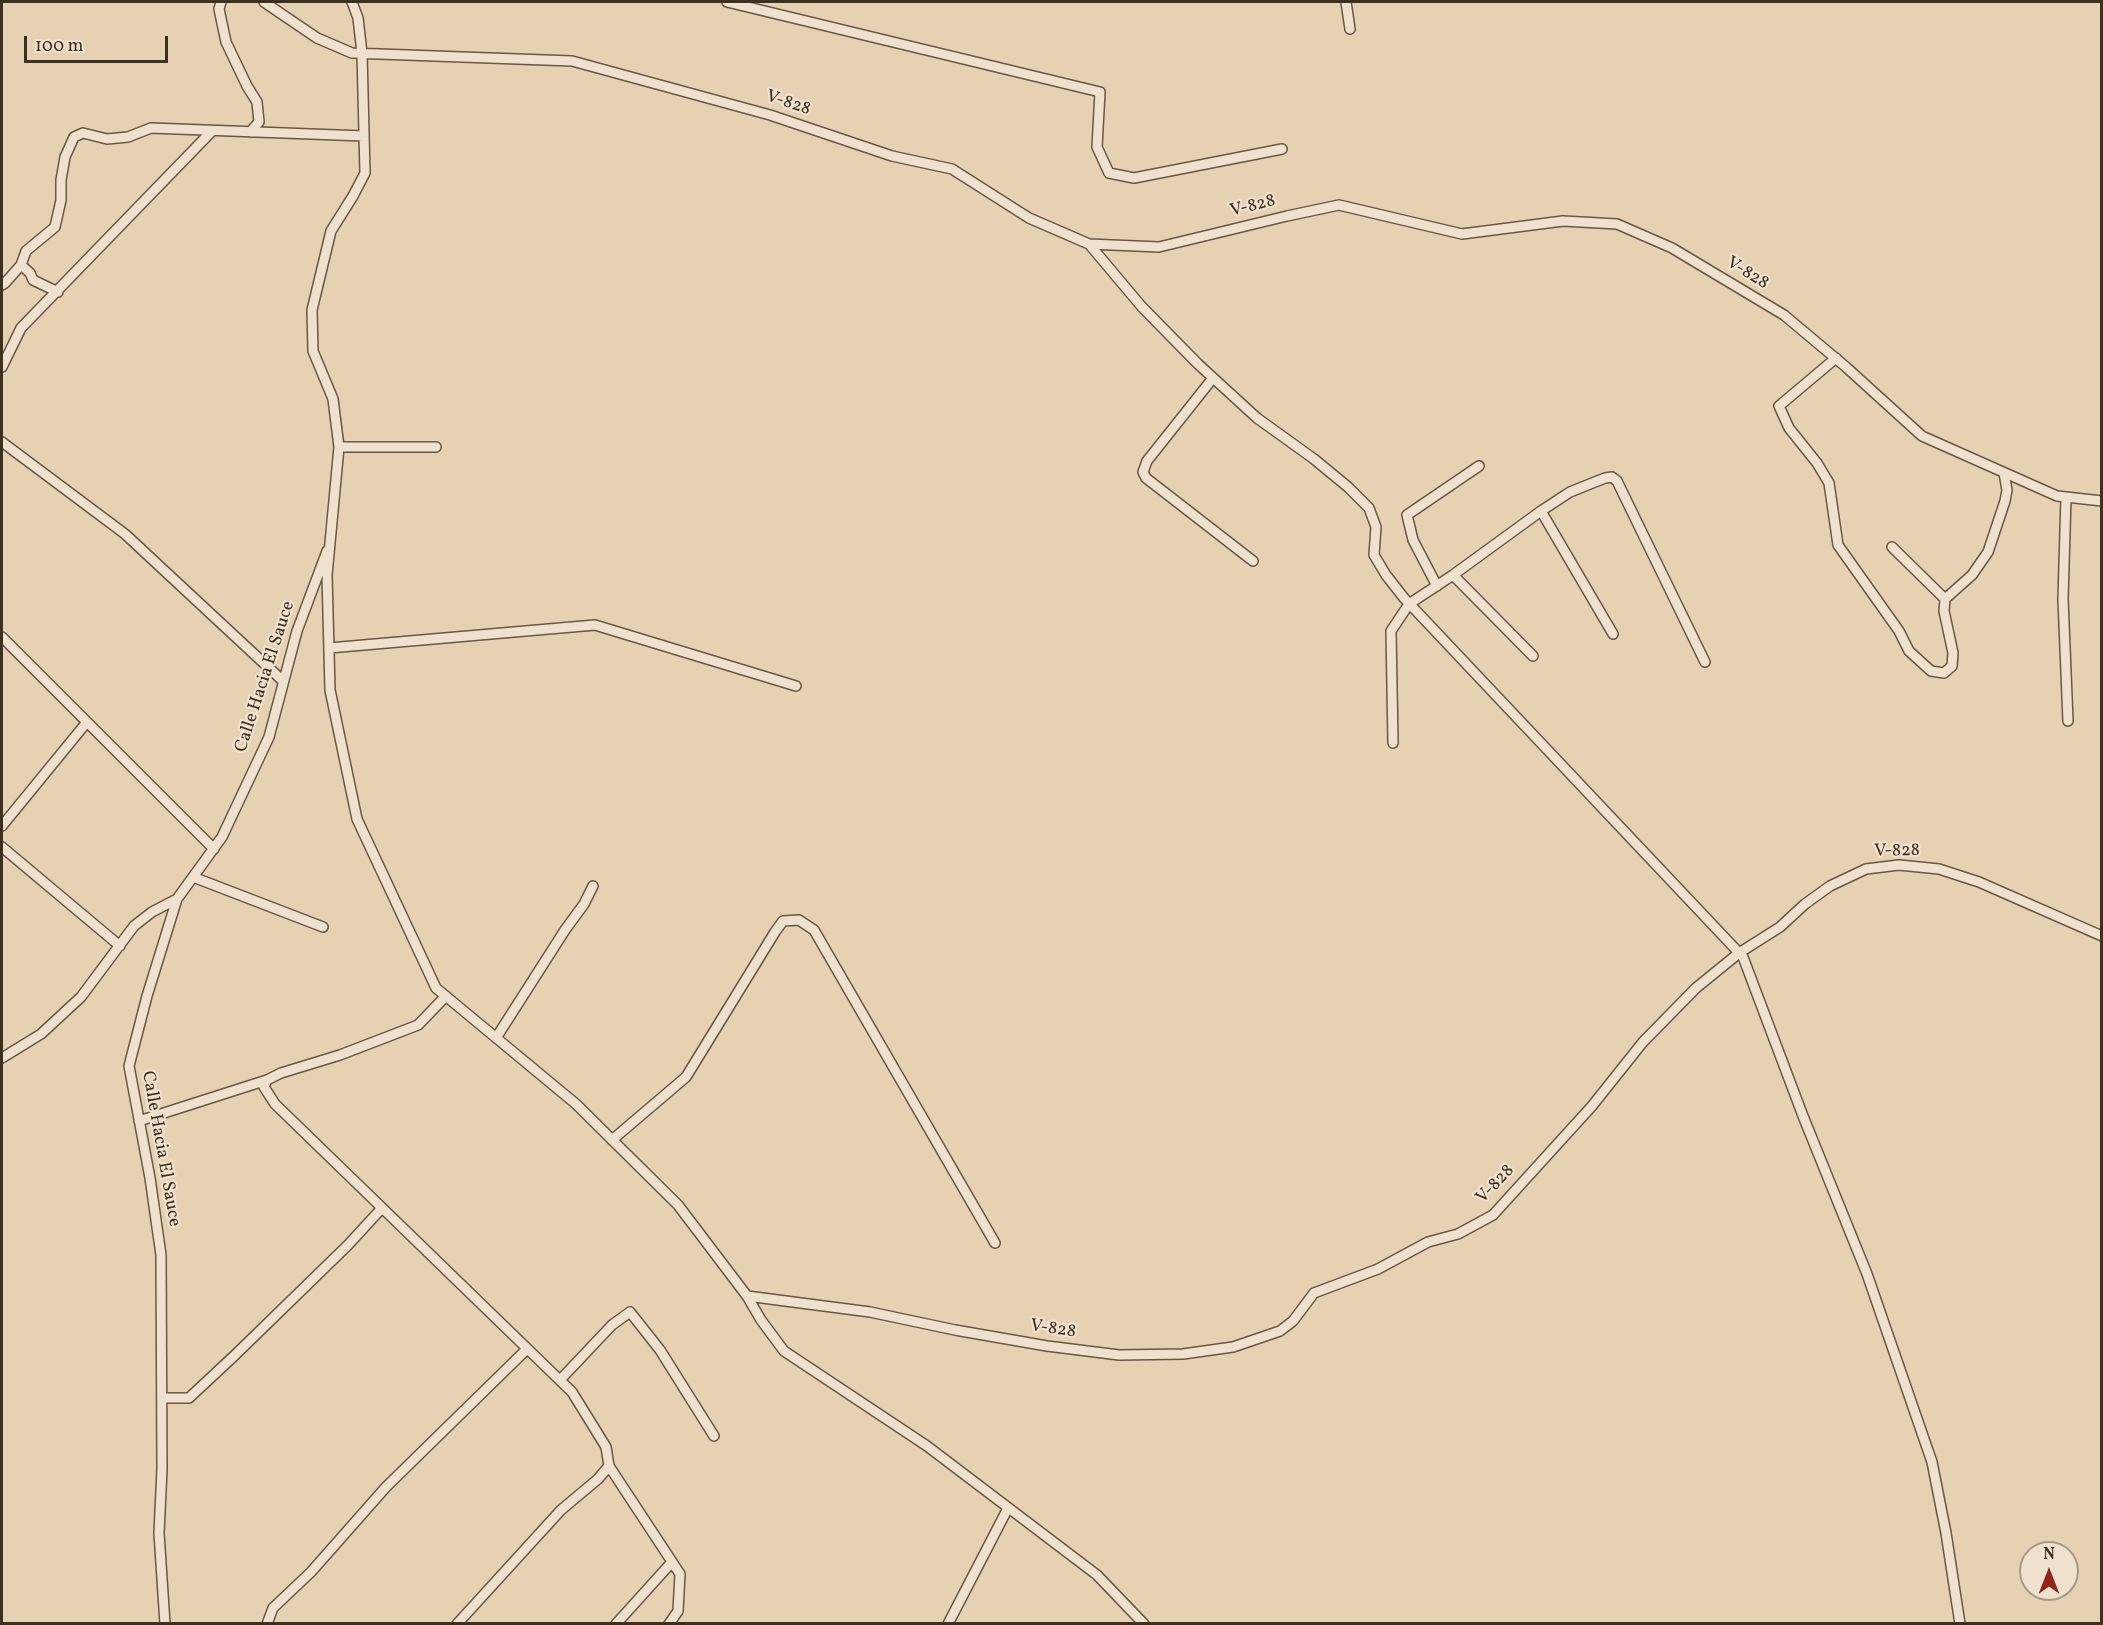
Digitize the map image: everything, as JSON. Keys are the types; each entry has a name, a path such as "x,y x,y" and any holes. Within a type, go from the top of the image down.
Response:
{"street":[{"path":"221,2 219,9 226,42 257,102 259,122 250,132"},
{"name":"V-828","path":"264,2 317,38 352,53 572,61 770,115 892,156 952,169 1029,218 1089,244 1160,247 1339,205 1462,234 1563,221 1617,224 1672,248 1784,315 1836,358 1922,436 2057,496 2102,501"},
{"path":"352,2 358,18 362,53 365,173 331,231 312,310 313,351 333,399 339,447 327,575 330,690 357,819 436,988 576,1104 678,1205 747,1296 784,1351 927,1446 1097,1575 1144,1623"},
{"path":"727,2 1101,92 1097,147 1109,173 1134,178 1282,149"},
{"path":"1346,2 1350,29"},
{"path":"2,285 21,265 26,251 55,227 61,200 60,180 65,157 74,136 83,133 107,139 128,137 151,128 364,136"},
{"path":"2,367 21,328 212,131"},
{"path":"1089,244 1142,308 1213,378 1257,418 1348,487 1369,508 1376,527 1374,555 1386,575 1409,604 1743,957 1803,1116 1867,1274 1932,1462 1960,1623"},
{"path":"21,265 30,273 33,280 58,292"},
{"path":"1836,358 1779,406 1789,428 1817,463 1829,483 1838,544 1899,631 1909,651 1931,671 1944,672 1952,666 1953,653 1944,611 1945,599 1972,575 1988,552 2005,501 2007,490 2004,473"},
{"path":"1213,378 1147,461 1143,472 1146,478 1253,561"},
{"path":"2,442 125,534 283,681"},
{"path":"339,447 436,447"},
{"path":"1437,586 1413,540 1407,515 1479,466"},
{"path":"1393,743 1391,631 1409,604 1570,492 1605,478 1612,477 1617,480 1705,663"},
{"path":"2066,497 2063,599 2068,721"},
{"path":"1541,511 1613,634"},
{"name":"Calle Hacia El Sauce","path":"165,1623 159,1533 162,1469 161,1255 129,1066 147,996 177,899 222,837 268,737 297,631 331,540"},
{"path":"1892,547 1945,599"},
{"path":"1453,575 1533,656"},
{"path":"329,648 596,625 796,686"},
{"path":"2,637 214,849"},
{"path":"2,825 87,722"},
{"path":"2,847 120,946"},
{"name":"V-828","path":"747,1296 870,1312 1035,1344 1119,1355 1183,1354 1233,1347 1280,1331 1293,1321 1314,1293 1378,1269 1428,1242 1458,1234 1493,1215 1592,1106 1643,1042 1696,987 1739,953 1780,927 1805,904 1830,886 1866,869 1899,865 1938,869 1978,882 2102,936"},
{"path":"194,877 323,927"},
{"path":"496,1038 584,904 593,886"},
{"path":"2,1058 41,1034 81,997 134,926 177,899"},
{"path":"612,1140 686,1077 775,932 783,921 799,920 814,930 995,1243"},
{"path":"139,1121 340,1055 418,1025 446,996"},
{"path":"267,1080 264,1088 275,1104 572,1392 606,1447 609,1466 680,1574 678,1611 669,1623"},
{"path":"162,1398 189,1398 348,1245 382,1208"},
{"path":"560,1380 612,1325 630,1312 660,1350 714,1436"},
{"path":"267,1623 273,1608 311,1572 386,1487 527,1349"},
{"path":"457,1623 561,1510 598,1479 609,1466"},
{"path":"948,1623 1008,1508"},
{"path":"615,1623 672,1562"}]}
